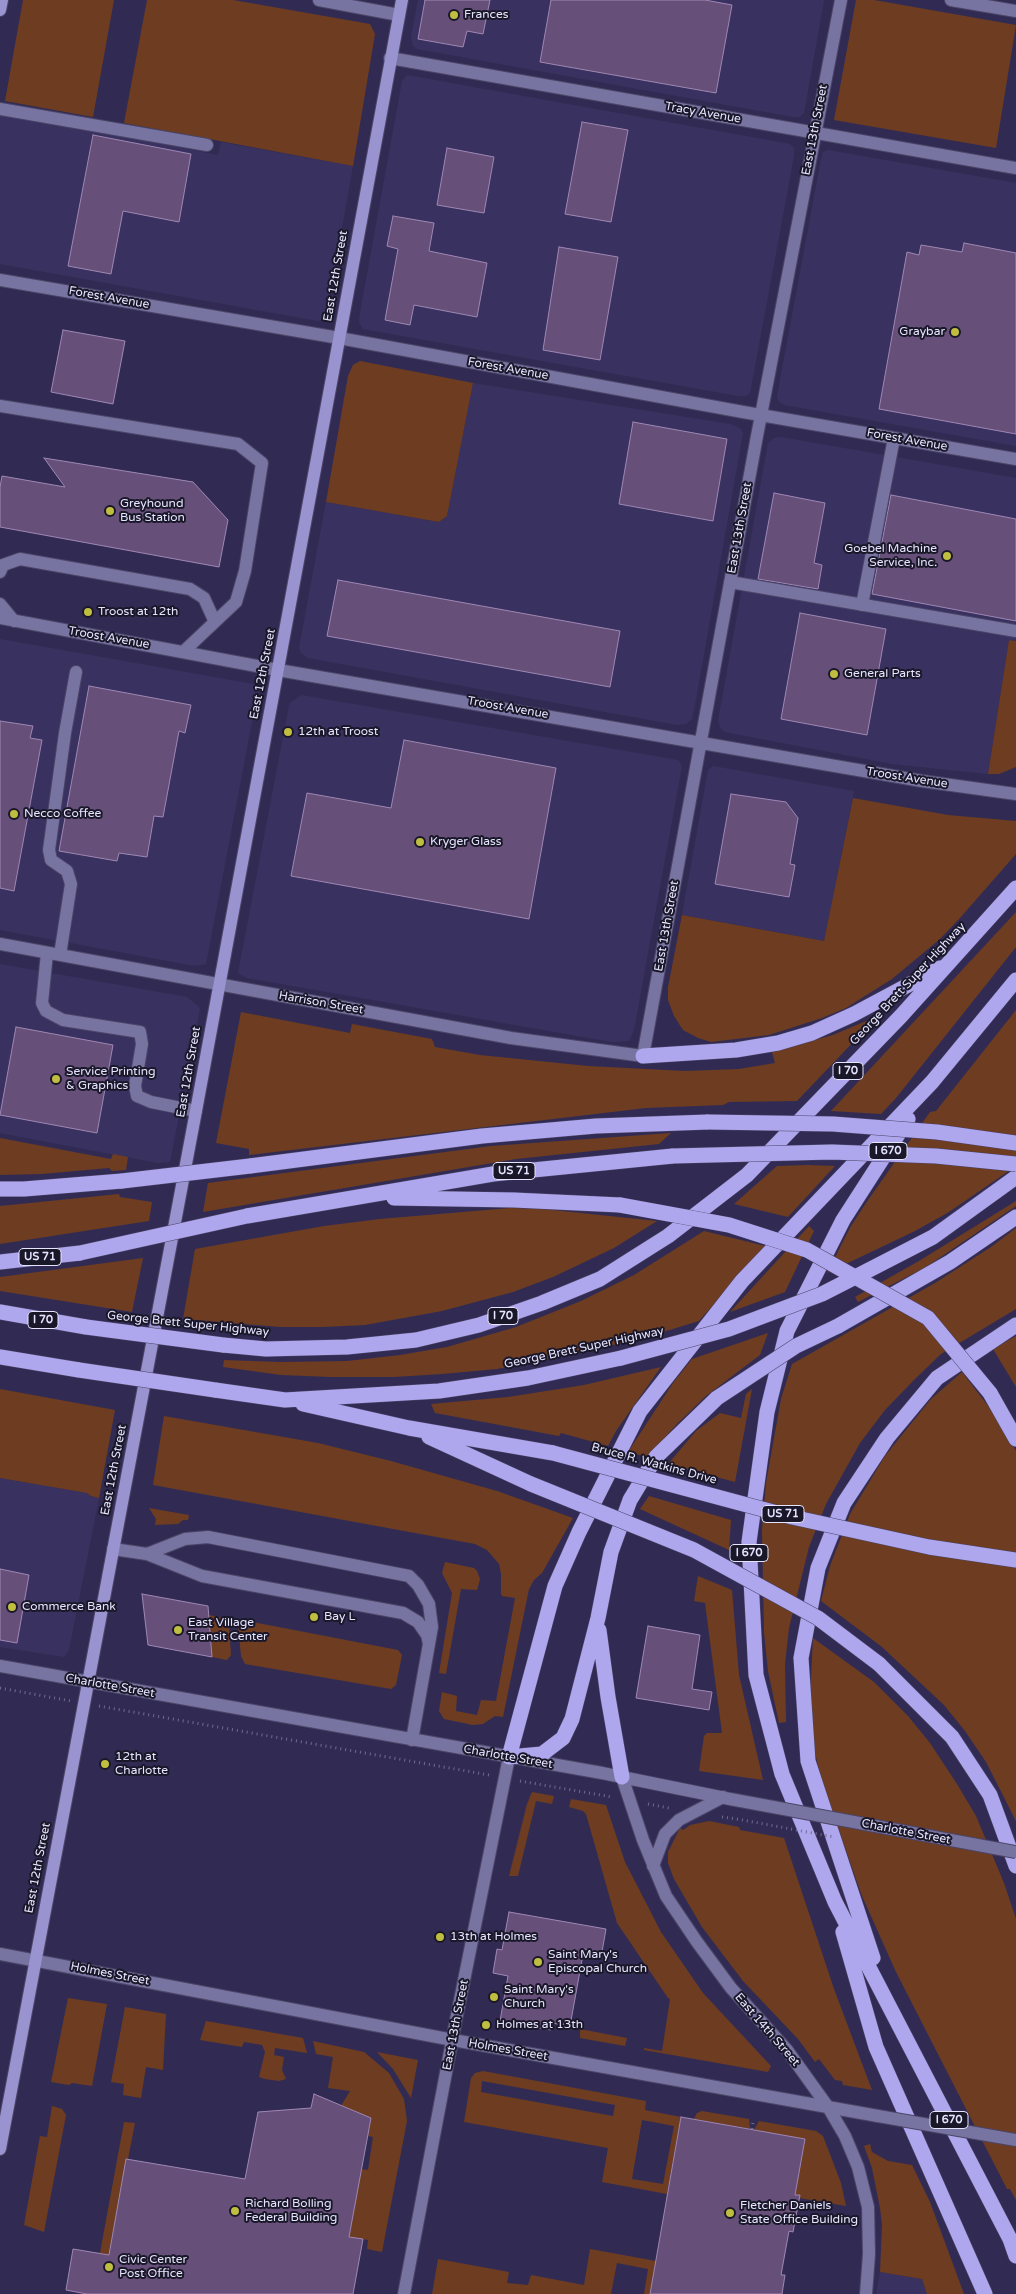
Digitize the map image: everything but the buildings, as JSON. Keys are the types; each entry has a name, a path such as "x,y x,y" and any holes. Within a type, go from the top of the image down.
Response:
{"highway":[{"name":"George Brett Super Highway","path":"0,1312 86,1327 223,1345 266,1349 347,1347 416,1340 479,1325 542,1303 600,1279 668,1236 747,1175 901,1016 1016,888"},
{"path":"643,1056 736,1050 778,1043 812,1033 854,1014 948,964"},
{"name":"I 670","path":"1016,980 932,1082 843,1220 787,1332 768,1412 749,1542 756,1675 782,1774 834,1902 888,2002 1010,2239 1016,2256"},
{"path":"932,1082 742,1281 640,1411 579,1532 555,1586 510,1757 542,1754 563,1738 572,1719 598,1618 612,1552 630,1500 656,1457 717,1398 796,1346 838,1326 950,1262 1016,1217"},
{"path":"0,1189 24,1189 122,1181 482,1136 596,1126 708,1122 833,1124 937,1132 1016,1143"},
{"name":"US 71","path":"0,1262 80,1253 247,1216 493,1174 673,1156 832,1152 936,1156 1016,1164"},
{"name":"George Brett Super Highway","path":"0,1357 285,1400 440,1391 528,1378 621,1358 729,1329 822,1294 933,1237 1016,1177"},
{"path":"357,1198 514,1200 620,1205 729,1225 807,1250 928,1318 990,1393 1016,1439"},
{"path":"888,2002 841,1867 808,1761 801,1658 818,1568 844,1503 887,1438 937,1378 1016,1325"},
{"name":"Bruce R. Watkins Drive","path":"285,1400 409,1428 552,1453 801,1519 929,1547 1016,1560"},
{"path":"409,1428 531,1484 694,1550 818,1618 879,1664 952,1736 990,1795 1016,1866"},
{"path":"598,1618 602,1662 622,1777"},
{"path":"834,1902 876,2047 985,2294"}],"main road":[{"path":"0,10 2,0"},
{"name":"East 12th Street","path":"0,2149 34,1960 196,1111 402,0"}],"street":[{"path":"319,0 399,15"},
{"name":"East 13th Street","path":"643,1056 814,132 841,0"},
{"path":"951,0 1016,12"},
{"name":"Tracy Avenue","path":"390,58 1016,168"},
{"path":"0,109 207,145"},
{"name":"Forest Avenue","path":"0,280 339,338 761,415 1016,459"},
{"path":"0,406 238,444 262,463 245,572 236,602 214,620 183,652"},
{"path":"862,605 894,438"},
{"path":"0,572 3,564 20,559 190,589 204,598 214,620"},
{"path":"730,582 1016,631"},
{"path":"0,604 14,621"},
{"name":"Troost Avenue","path":"0,618 278,670 700,741 922,781 1013,791"},
{"path":"76,672 49,850 52,860 67,872 71,884 42,1003 46,1011 63,1020 140,1032 142,1044 135,1086 137,1096 151,1102 196,1111"},
{"name":"Harrison Street","path":"0,944 512,1038 643,1056"},
{"path":"146,1554 185,1539 208,1537 404,1575 418,1585 429,1604 432,1627 412,1740"},
{"path":"113,1550 146,1554 202,1576 403,1613 418,1622 427,1635 429,1647"},
{"name":"Charlotte Street","path":"0,1666 622,1777 1016,1852"},
{"name":"East 13th Street","path":"404,2294 452,2040 510,1757"},
{"name":"East 14th Street","path":"622,1777 653,1866 666,1896 731,1988 787,2050 828,2106 845,2136 858,2167 868,2207 869,2254 866,2294"},
{"path":"653,1866 665,1834 679,1820 726,1798"},
{"name":"Holmes Street","path":"0,1954 452,2040 1016,2140"}],"path":[{"path":"0,1688 737,1819"},
{"path":"752,2129 754,2122"}],"shaded area":[{"path":"23,0 114,0 93,117 5,101"},
{"path":"147,0 233,0 370,24 375,34 353,166 124,123"},
{"path":"418,0 824,0 804,113 800,117 793,117 417,49 413,46 411,37"},
{"path":"856,0 874,0 1016,25 996,148 834,120"},
{"path":"407,75 790,144 794,148 794,156 750,393 746,396 738,396 363,329 359,322 360,313 402,81"},
{"path":"0,113 218,155 221,142 353,166 326,318 318,321 0,264"},
{"path":"828,150 1016,183 1016,446 784,405 778,401 777,396 821,159 823,152"},
{"path":"360,361 473,383 447,516 439,522 326,502 348,376 353,365"},
{"path":"473,383 730,424 740,428 743,433 695,705 692,719 686,724 677,725 308,658 301,653 299,648 326,502 439,522 447,516"},
{"path":"781,437 1016,478 1016,641 1009,640 988,774 892,764 725,732 720,727 718,721 768,443 774,438"},
{"path":"0,639 259,685 206,964 195,966 0,930"},
{"path":"1009,640 1016,641 1016,767 999,774 988,774"},
{"path":"301,695 678,760 682,766 634,1030 629,1041 612,1042 247,978 238,973 288,711 290,703"},
{"path":"713,766 854,791 824,941 682,915 708,770"},
{"path":"853,798 948,815 1016,821 1016,854 940,939 892,979 846,1008 769,1035 711,1042 683,1030 674,1016 668,1000 668,987 682,915 824,941"},
{"path":"1016,912 1016,947 896,1098 881,1114 831,1111"},
{"path":"0,964 187,997 200,1008 170,1162 158,1163 0,1133"},
{"path":"1016,1010 1016,1166 949,1212 915,1231 827,1273 851,1226 930,1112 936,1111"},
{"path":"241,1012 350,1033 352,1024 432,1039 435,1047 480,1055 588,1066 685,1071 739,1069 775,1063 772,1052 833,1035 878,1016 797,1101 729,1102 723,1105 646,1108 249,1155 249,1149 216,1143"},
{"path":"671,1133 659,1144 516,1159 203,1212 208,1183 491,1146"},
{"path":"0,1138 111,1159 113,1154 128,1157 126,1170 112,1171 109,1168 42,1174 0,1175"},
{"path":"777,1166 835,1166 788,1217 734,1204"},
{"path":"119,1194 120,1197 152,1202 149,1221 0,1244 0,1206"},
{"path":"1016,1201 1016,1206 926,1267 858,1302 855,1297 919,1261"},
{"path":"510,1208 543,1209 657,1221 614,1248 553,1277 513,1292 442,1311 365,1325 323,1327 280,1327 183,1319 195,1249 324,1226 380,1219"},
{"path":"809,1226 814,1231 785,1292 730,1312"},
{"path":"1016,1228 1016,1309 941,1354 913,1381 885,1410 860,1443 826,1504 809,1547 789,1628 785,1664 786,1722 779,1723 768,1671 764,1633 762,1529 766,1483 781,1399 792,1364 935,1283 991,1247"},
{"path":"704,1231 765,1246 699,1321 640,1339 497,1369 442,1374 394,1377 331,1377 281,1375 223,1367 224,1360 280,1362 347,1361 447,1347 516,1327 581,1301 634,1275"},
{"path":"143,1258 132,1312 0,1291 0,1277"},
{"path":"768,1333 760,1355 706,1396 647,1457 628,1452 673,1383 692,1359"},
{"path":"1016,1336 1016,1387 993,1349"},
{"path":"661,1367 616,1431 608,1446 561,1433 559,1436 435,1413 431,1404 508,1397 584,1385"},
{"path":"962,1372 995,1415 1016,1451 1016,1821 986,1762 944,1705 882,1647 821,1601 830,1566 850,1514 885,1456 931,1399"},
{"path":"0,1389 115,1410 99,1498 87,1493 0,1478"},
{"path":"752,1389 735,1482 668,1464 696,1431 720,1413 741,1418 746,1394"},
{"path":"164,1416 318,1443 391,1461 497,1491 573,1518 542,1573 534,1580 529,1589 503,1717 495,1716 483,1724 473,1725 444,1719 439,1711 442,1692 457,1696 456,1711 477,1715 481,1700 496,1701 515,1598 502,1596 499,1564 487,1550 475,1544 153,1485"},
{"path":"0,1478 88,1493 99,1498 69,1650 64,1657 0,1647"},
{"path":"649,1496 731,1520 729,1550 640,1509"},
{"path":"149,1508 189,1515 188,1520 183,1520 178,1524 155,1525 156,1519"},
{"path":"445,1562 474,1568 480,1579 477,1590 461,1589 446,1674 439,1673 452,1593 442,1573"},
{"path":"698,1576 732,1590 739,1675 763,1780 699,1771 704,1736 707,1733 722,1733 705,1603 694,1601"},
{"path":"209,1615 223,1618 229,1625 231,1655 227,1660 212,1657"},
{"path":"242,1620 398,1650 402,1655 396,1685 391,1689 245,1664 241,1656 238,1625"},
{"path":"813,1638 874,1682 908,1716 930,1743 976,1816 1004,1883 1016,1919 1016,2200 1010,2189 1007,2189 896,1972 862,1896 822,1782 812,1740 810,1697"},
{"path":"532,1792 554,1796 552,1804 536,1801 518,1876 509,1876 527,1804"},
{"path":"571,1799 606,1805 625,1862 661,1932 703,1993 771,2066 768,2072 644,2050 644,2048 662,2051 670,1999 617,1923 586,1814 583,1811 569,1807"},
{"path":"709,1821 739,1827 740,1830 784,1838 834,1989 872,2090 843,2085 842,2081 835,2080 819,2059 815,2062 798,2039 743,1981 702,1927 674,1879 668,1863 668,1852 680,1828 683,1830 690,1825"},
{"path":"68,1998 107,2004 92,2086 51,2082"},
{"path":"125,2007 166,2014 163,2070 146,2067 141,2098 123,2095 124,2084 111,2082"},
{"path":"206,2021 303,2038 307,2053 275,2048 274,2055 284,2057 282,2070 286,2079 279,2081 265,2079 259,2077 265,2052 262,2045 244,2042 242,2047 200,2040"},
{"path":"580,2029 627,2038 625,2046 580,2038"},
{"path":"313,2041 364,2052 389,2073 404,2099 407,2121 382,2252 367,2249 368,2240 349,2237 361,2169 368,2170 373,2137 368,2136 371,2118 341,2106 350,2091 328,2088 333,2057 316,2054"},
{"path":"377,2052 418,2060 411,2098 393,2069"},
{"path":"483,2071 646,2101 645,2110 681,2117 667,2194 602,2182 608,2148 464,2122 471,2078 475,2073","holes":["482,2081 615,2105 613,2116 481,2092","642,2120 674,2126 663,2184 632,2179"]},
{"path":"52,2106 62,2109 66,2115 44,2232 24,2225 40,2136 47,2137"},
{"path":"702,2111 749,2119 750,2129 694,2119 697,2113"},
{"path":"759,2121 816,2131 823,2136 841,2183 846,2206 799,2198 799,2195 795,2195 805,2139 754,2130"},
{"path":"124,2122 135,2123 128,2159 126,2159 109,2255 100,2253"},
{"path":"870,2144 872,2152 888,2161 912,2165 930,2202 964,2294 927,2294 922,2279 880,2272 882,2225 880,2208 872,2168 864,2146"},
{"path":"590,2249 656,2261 650,2294 644,2294 648,2269 617,2263 611,2294 432,2294 438,2259 509,2272 507,2283 528,2285 531,2275 584,2285"},
{"path":"880,2272 922,2279 927,2294 876,2294"}],"place":[{"name":"Frances","path":"454,15"},
{"name":"Graybar","path":"955,332"},
{"name":"Greyhound Bus Station","path":"110,511"},
{"name":"Goebel Machine Service, Inc.","path":"947,556"},
{"name":"Troost at 12th","path":"88,612"},
{"name":"General Parts","path":"834,674"},
{"name":"12th at Troost","path":"288,732"},
{"name":"Necco Coffee","path":"14,814"},
{"name":"Kryger Glass","path":"420,842"},
{"name":"Service Printing & Graphics","path":"56,1079"},
{"name":"Commerce Bank","path":"12,1607"},
{"name":"Bay L","path":"314,1617"},
{"name":"East Village Transit Center","path":"178,1630"},
{"name":"12th at Charlotte","path":"105,1764"},
{"name":"13th at Holmes","path":"440,1937"},
{"name":"Saint Mary's Episcopal Church","path":"538,1962"},
{"name":"Saint Mary's Church","path":"494,1997"},
{"name":"Holmes at 13th","path":"486,2025"},
{"name":"Richard Bolling Federal Building","path":"235,2211"},
{"name":"Fletcher Daniels State Office Building","path":"730,2213"},
{"name":"Civic Center Post Office","path":"109,2267"}]}
